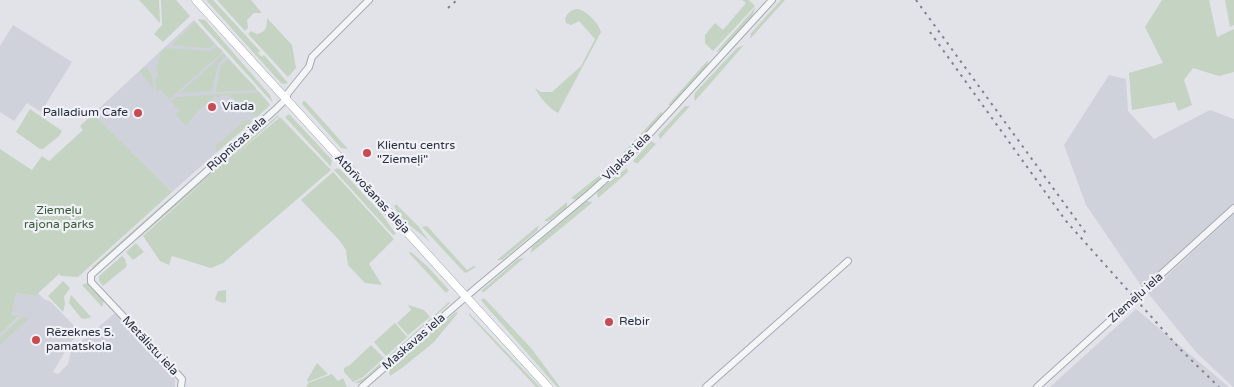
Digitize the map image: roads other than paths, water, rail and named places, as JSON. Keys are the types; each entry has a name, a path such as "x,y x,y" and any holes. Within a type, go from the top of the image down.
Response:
{"main road":[{"name":"Atbrīvošanas aleja","path":"196,0 548,387"}],"street":[{"name":"Rūpnīcas iela","path":"114,306 91,282 90,277 92,273 286,99 288,93 309,67 312,57 369,0"},
{"name":"Viļakas iela","path":"466,297 619,167 772,0"},
{"name":"Ziemeļu iela","path":"1037,387 1234,208"},
{"path":"706,387 848,261"},
{"name":"Maskavas iela","path":"362,387 466,297"},
{"name":"Metālistu iela","path":"114,306 182,380 181,387"}],"railway":[{"path":"448,8 457,0"},
{"path":"916,0 1088,236"},
{"path":"930,32 1066,221 1181,350 1219,387"}],"place":[{"name":"Viada","path":"212,107"},
{"name":"Palladium Cafe","path":"138,113"},
{"name":"Klientu centrs \"Ziemeļi\"","path":"367,153"},
{"name":"Rebir","path":"609,322"},
{"name":"Rēzeknes 5. pamatskola","path":"36,340"}],"park label":[{"name":"Ziemeļu rajona parks","path":"59,218"}]}
